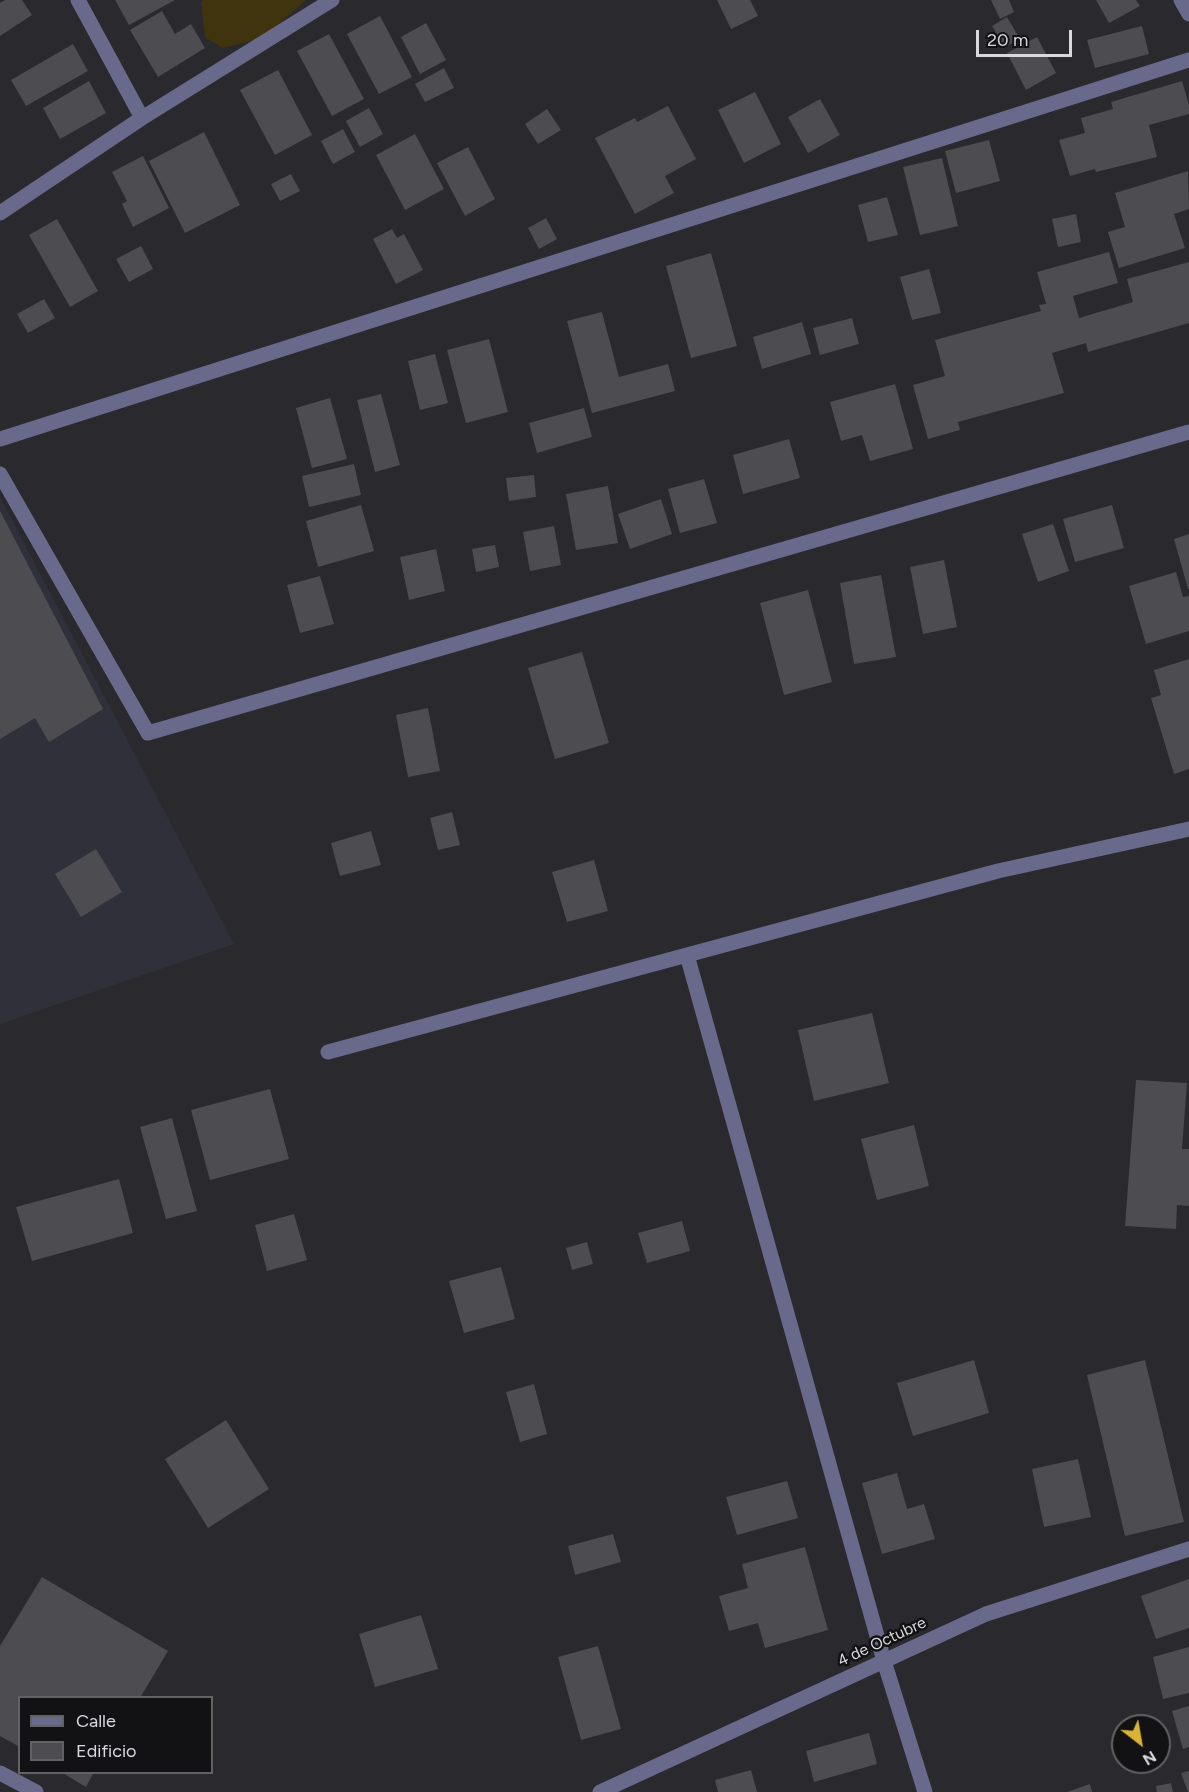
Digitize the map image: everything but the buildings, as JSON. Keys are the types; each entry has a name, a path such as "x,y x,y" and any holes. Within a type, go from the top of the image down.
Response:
{"street":[{"path":"78,0 142,118"},
{"path":"0,213 142,118 332,0"},
{"path":"1181,0 1189,14"},
{"path":"0,439 1189,60"},
{"path":"0,474 148,733 1189,432"},
{"path":"328,1052 998,871 1189,829"},
{"path":"687,955 884,1661 926,1792"},
{"name":"4 de Octubre","path":"600,1792 986,1614 1189,1549"},
{"path":"0,1773 36,1792"}],"shaded area":[{"path":"203,0 306,0 261,39 222,48 205,37 201,2"},
{"path":"0,497 234,944 0,1024"}]}
